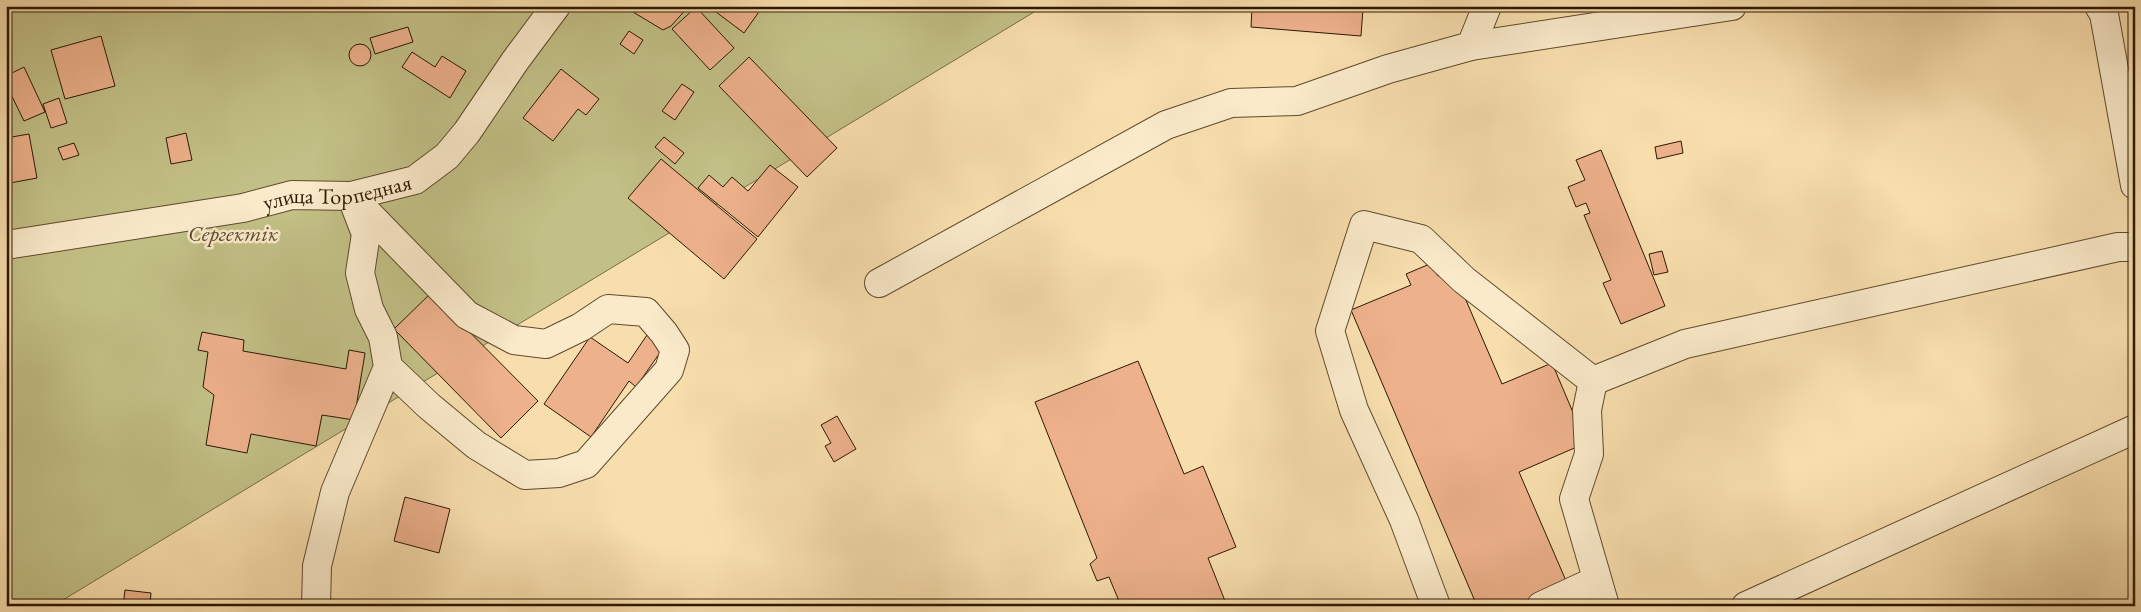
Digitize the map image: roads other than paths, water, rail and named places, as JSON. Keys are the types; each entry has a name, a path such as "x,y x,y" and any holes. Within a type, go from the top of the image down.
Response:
{"street":[{"name":"улица Торпедная","path":"6,244 243,208 292,195 351,196 415,180 447,156 468,132 515,61 556,6"},
{"path":"1471,46 1487,6"},
{"path":"879,283 1166,125 1231,103 1297,101 1388,69 1471,46 1732,6"},
{"path":"2104,9 2135,185"},
{"path":"351,196 467,315 514,340 546,344 581,327 608,309 646,312 676,350 669,370 586,464 559,474 525,475 476,445 429,406 388,367"},
{"path":"316,606 317,566 335,492 388,367 382,337 369,309 360,273 366,234 351,196"},
{"path":"1436,606 1404,520 1354,410 1330,331 1364,225 1421,240 1464,280 1593,381"},
{"path":"1593,381 1685,344 2118,247 2135,247"},
{"path":"1593,381 1587,410 1589,454 1574,499 1605,606"},
{"path":"1746,606 2135,429"},
{"path":"1541,606 1597,580"}],"park label":[{"name":"Сергектік","path":"233,233"}]}
